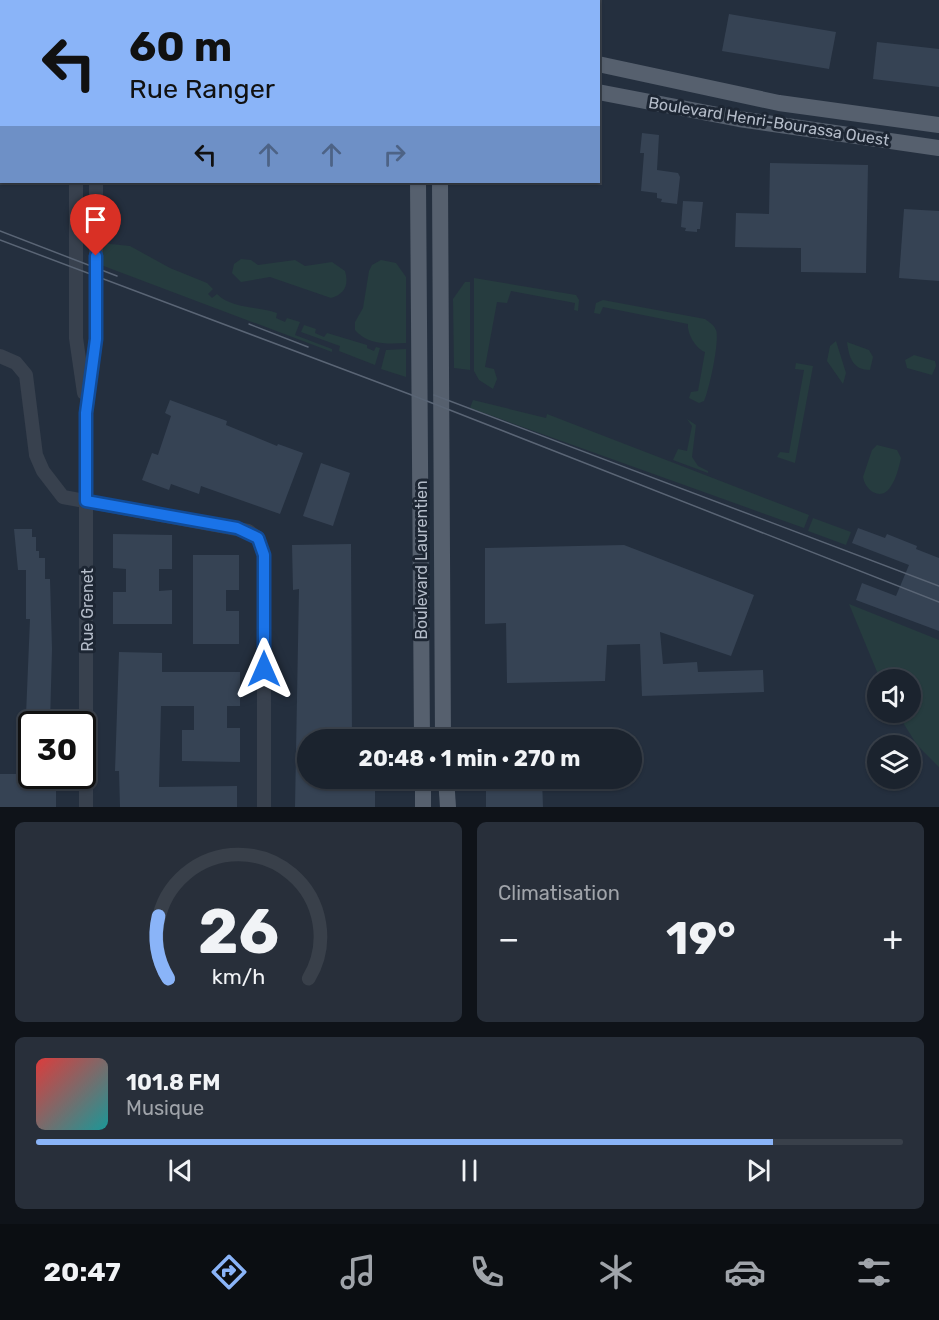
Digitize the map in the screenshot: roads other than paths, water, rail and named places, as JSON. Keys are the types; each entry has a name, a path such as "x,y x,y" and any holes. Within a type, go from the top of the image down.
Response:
{"main road":[{"name":"Boulevard Henri-Bourassa Ouest","path":"600,64 780,103 939,125"},
{"name":"Boulevard Henri-Bourassa Ouest","path":"600,92 749,120 939,148"},
{"name":"Boulevard Laurentien","path":"418,183 422,729"},
{"name":"Boulevard Laurentien","path":"440,183 443,729"},
{"path":"423,789 423,807"},
{"path":"447,789 448,807"}],"street":[{"name":"Rue Grenet","path":"76,183 76,338 86,413 86,807"},
{"name":"Rue Grenet","path":"86,413 96,339 96,183"},
{"path":"0,356 16,363 26,375 34,447 43,471 63,497 248,531 261,543 264,555 264,807"}],"tram line":[{"path":"0,231 117,276"},
{"path":"0,240 409,394 939,602"},
{"path":"249,324 308,347"},
{"path":"434,395 939,586"}]}
